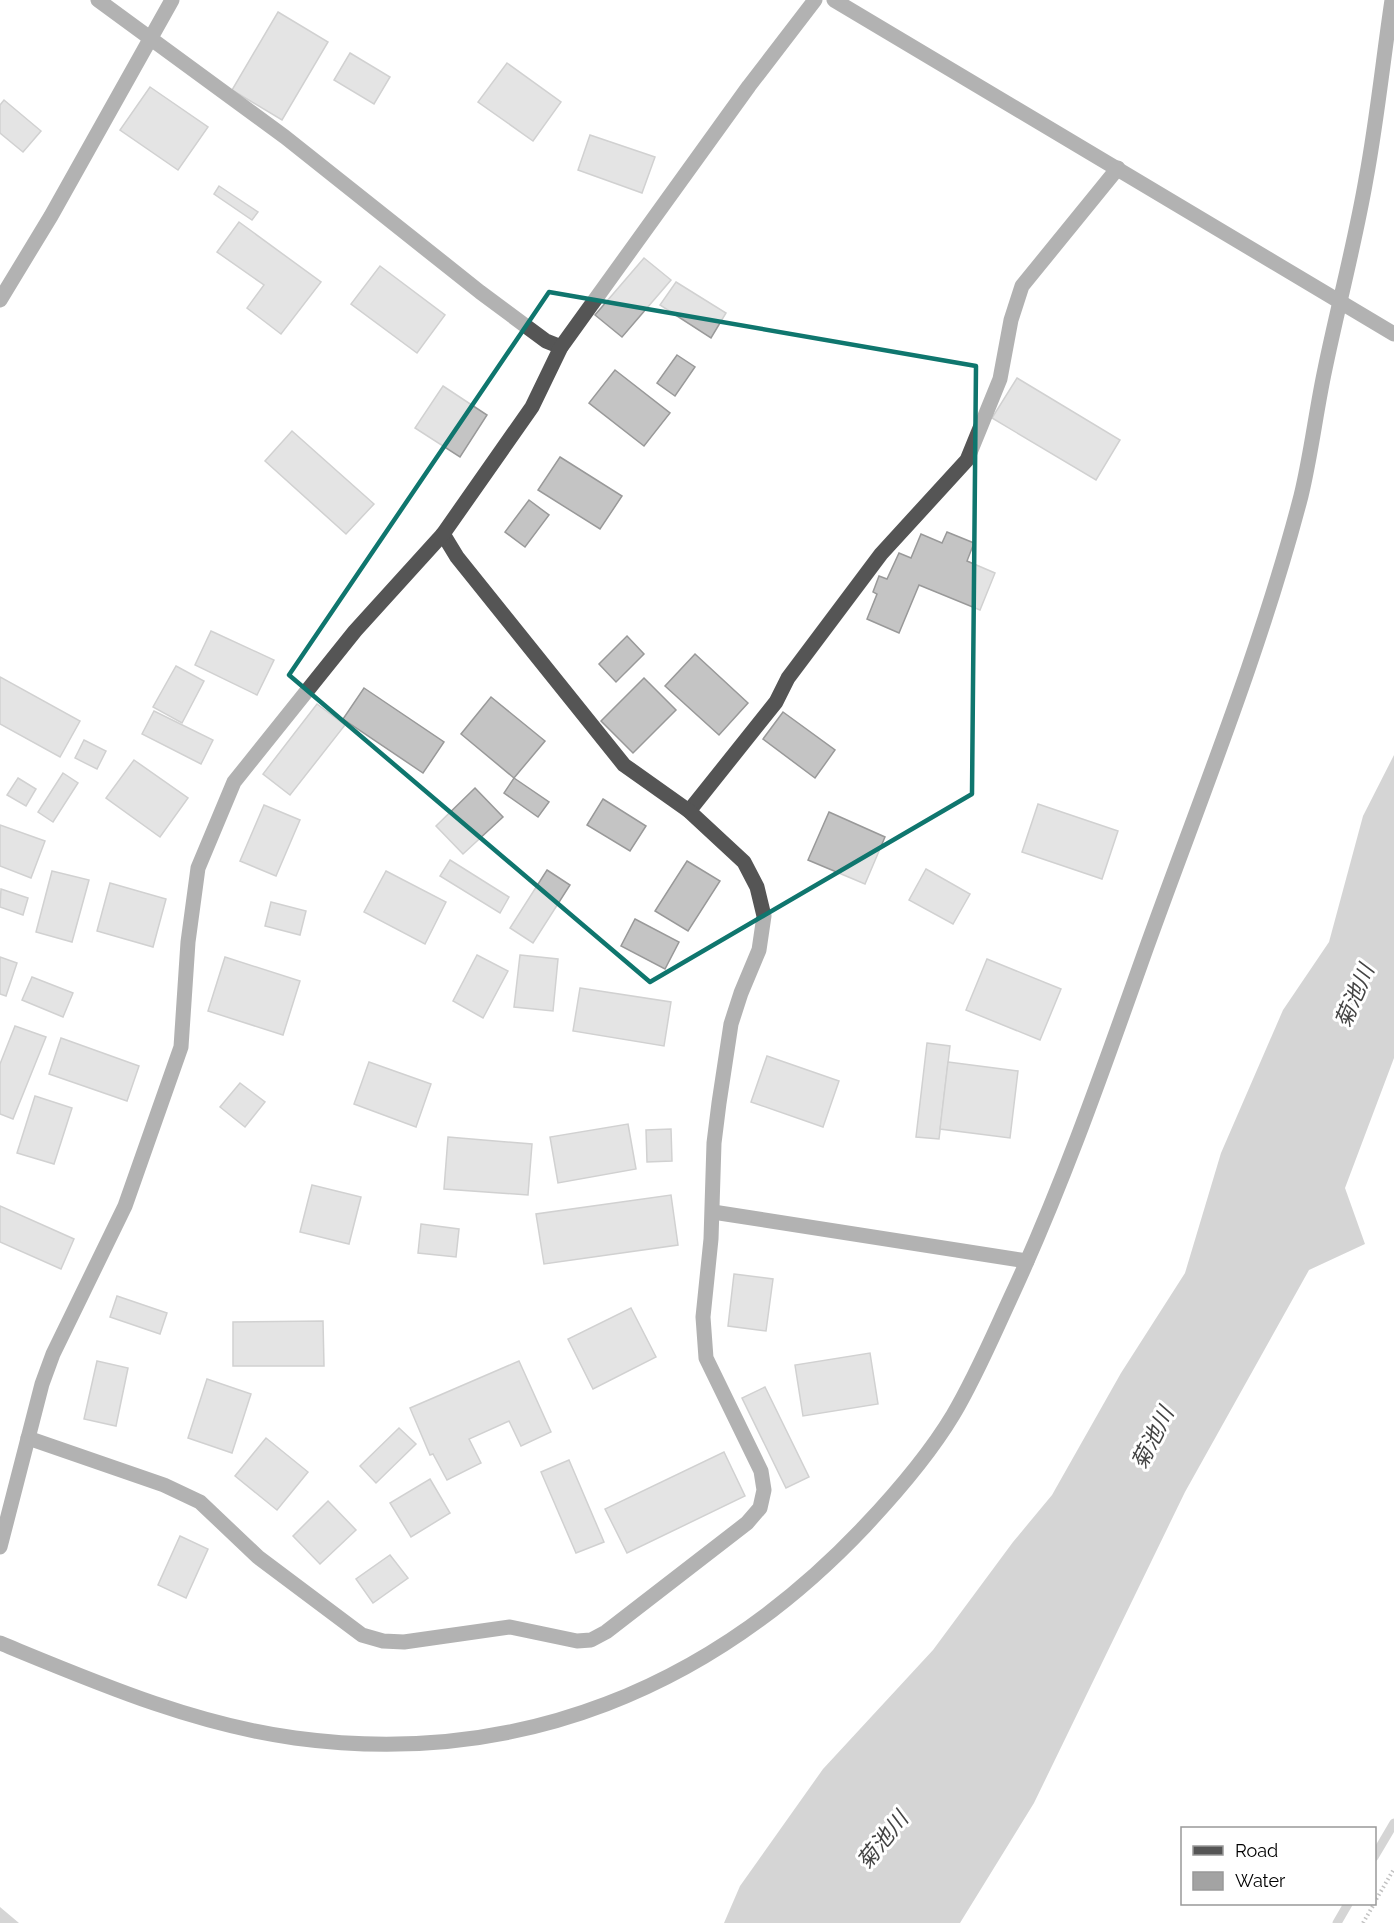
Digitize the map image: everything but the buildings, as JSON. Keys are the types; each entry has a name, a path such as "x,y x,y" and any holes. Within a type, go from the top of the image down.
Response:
{"street":[{"path":"98,0 285,137 480,292 546,341 561,347"},
{"path":"0,300 51,216 172,0"},
{"path":"0,1547 31,1419 53,1354 125,1206 181,1047 188,942 198,868 234,782 355,631 443,534 532,407 561,347 749,86 815,0"},
{"path":"834,0 1394,334"},
{"path":"0,1643 171,1708 234,1726 337,1743 389,1746 482,1738 540,1726 597,1707 652,1684 715,1651 795,1594 838,1555 905,1480 952,1417 1027,1261 1086,1115 1274,589 1303,489 1339,302 1366,180 1392,0"},
{"path":"689,811 776,702 788,678 881,554 967,460 1000,379 1011,320 1022,286 1118,168"},
{"path":"28,1438 164,1485 200,1502 284,1578 362,1635 383,1641 404,1642 510,1627 551,1638 591,1640 705,1558 747,1523 760,1508 764,1490 761,1471 706,1358 703,1317 712,1212 714,1143 724,1061 741,993 759,950 764,916 757,887 744,862 689,811 624,765 457,558 443,534"},
{"path":"712,1212 1027,1261"}],"path":[{"path":"1376,1900 1394,1869"},
{"path":"1363,1923 1373,1905"}],"highlighted area":[{"path":"549,292 976,366 972,794 650,982 289,675"}],"water":[{"name":"菊池川","path":"1394,755 1394,1058 1345,1188 1365,1244 1309,1270 1185,1492 1034,1803 960,1923 724,1923 740,1886 823,1769 933,1650 1013,1542 1052,1495 1121,1373 1185,1273 1221,1153 1283,1010 1329,942 1363,816"},
{"path":"0,1907 19,1923 0,1923"}],"waterway":[{"path":"1376,1854 1394,1823"},
{"path":"1337,1923 1347,1905"}]}
